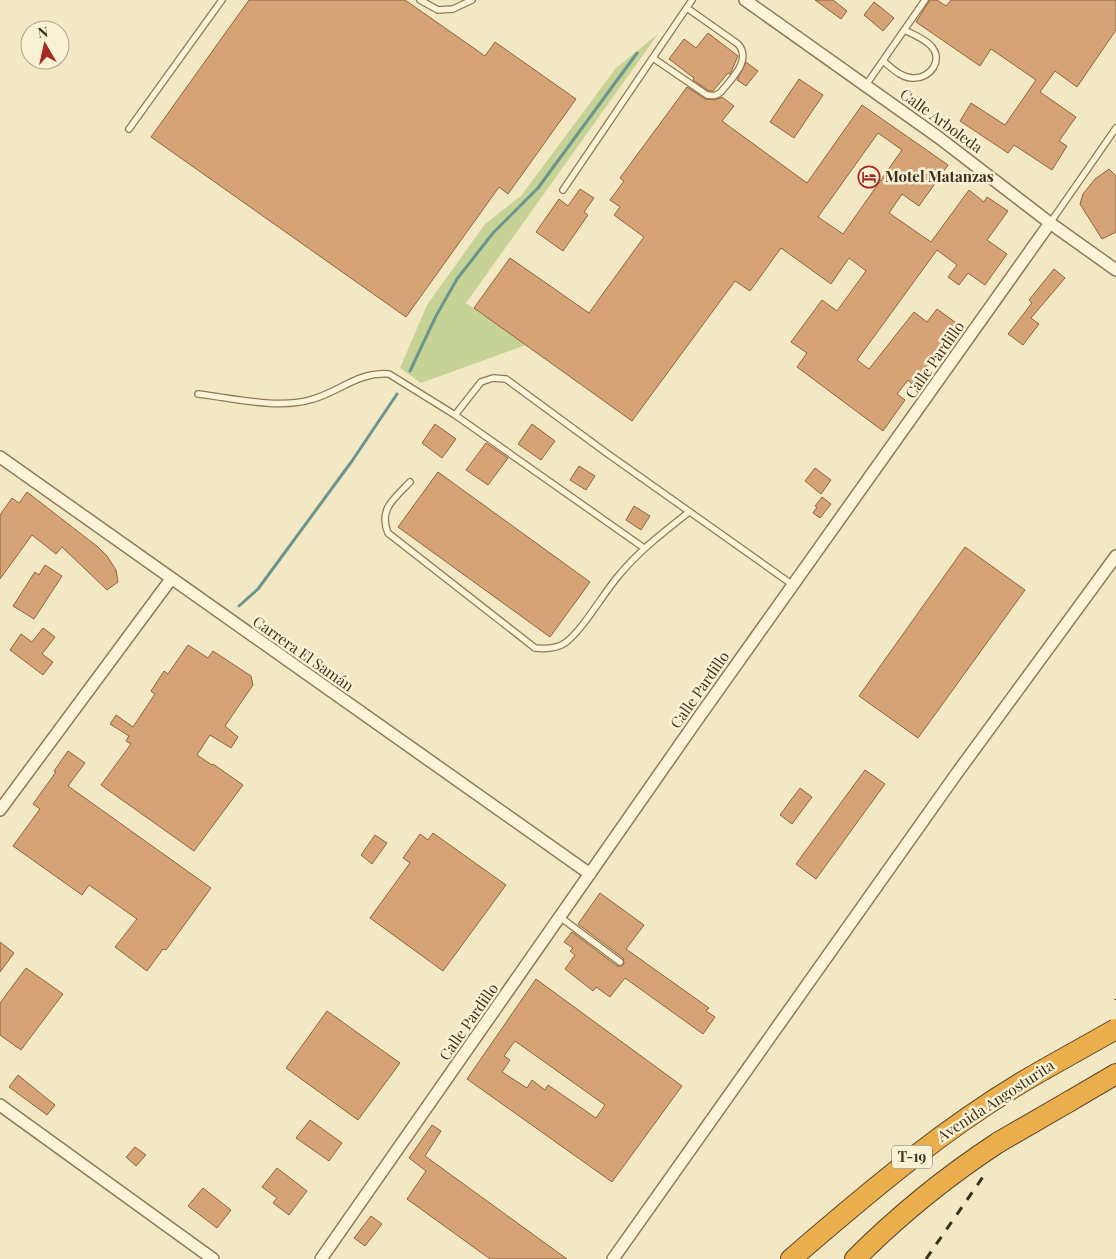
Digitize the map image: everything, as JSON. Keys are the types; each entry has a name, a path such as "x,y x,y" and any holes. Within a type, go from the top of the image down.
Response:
{"highway":[{"name":"Avenida Angosturita","path":"791,1259 861,1198 916,1154 990,1102 1116,1029"},
{"path":"855,1259 885,1230 933,1189 999,1142 1116,1074"}],"street":[{"name":"Calle Arboleda","path":"744,0 958,151 1050,223 1116,270"},
{"name":"Calle Pardillo","path":"321,1257 1050,223"},
{"name":"Carrera El Samán","path":"0,457 590,874"},
{"path":"613,1259 951,781 1116,556"},
{"path":"0,810 171,579"},
{"path":"0,1105 213,1259"}],"lane":[{"path":"129,129 222,0"},
{"path":"420,0 438,10 453,10 472,0"},
{"path":"563,190 692,0"},
{"path":"866,85 924,0"},
{"path":"653,58 707,95 712,96 721,92 742,63 744,57 743,49 738,44 686,8"},
{"path":"883,61 903,76 912,78 922,77 930,73 935,64 936,54 931,46 904,30"},
{"name":"Calle Pardillo","path":"1050,223 1116,128"},
{"path":"198,394 288,404 313,399 362,376 379,373 389,374 455,415 644,548"},
{"path":"455,415 481,382 494,378 506,379 793,585"},
{"path":"410,482 385,511 384,522 388,533 535,648 549,649 564,644 574,634 620,574 644,548 689,512"},
{"path":"560,917 620,962"}],"green space":[{"path":"658,34 466,303 526,345 421,383 400,368 427,305 485,224 521,196 616,68"}],"building":[{"path":"249,0 405,0 485,56 495,42 576,99 508,194 499,187 406,317 151,137"},
{"path":"815,0 833,0 847,11 841,19"},
{"path":"930,0 937,0 946,6 951,0 1116,0 1116,30 1077,87 1055,71 1040,92 1076,117 1059,141 1067,146 1052,170 1014,145 1008,153 960,121 971,103 1005,125 1036,80 991,49 980,66 916,22"},
{"path":"874,2 894,18 883,31 864,15"},
{"path":"708,33 738,56 730,74 728,73 713,91 709,91 693,80 694,78 669,59 684,39 696,48"},
{"path":"746,62 758,71 746,86 737,80"},
{"path":"799,79 823,95 794,138 770,122"},
{"path":"687,87 705,99 715,100 722,97 734,106 722,121 807,183 862,105 948,165 919,206 902,194 889,213 931,242 969,190 984,202 987,197 1008,211 987,240 1007,254 985,285 968,273 959,285 948,277 957,265 937,250 857,360 869,369 914,312 927,322 937,309 959,325 912,384 908,380 897,394 905,400 883,431 797,367 807,353 791,342 822,300 837,311 866,271 849,258 831,284 781,248 750,291 735,281 632,421 474,308 510,258 589,313 644,237 614,215 620,207 610,200 624,181 620,178","holes":["878,133 902,150 843,234 818,217"]},
{"path":"1109,169 1116,176 1116,232 1102,239 1080,204 1083,194 1095,179"},
{"path":"580,189 594,198 584,212 588,215 563,251 536,232 559,199 568,206"},
{"path":"1054,269 1065,278 1031,318 1039,324 1023,345 1008,334 1032,303 1029,300"},
{"path":"435,424 456,439 442,458 422,443"},
{"path":"532,424 555,441 541,460 518,444"},
{"path":"486,443 508,458 488,485 466,470"},
{"path":"579,466 595,476 586,490 570,480"},
{"path":"815,468 831,480 821,494 805,481"},
{"path":"438,472 590,582 550,637 398,527"},
{"path":"27,492 98,547 107,556 116,570 118,582 107,590 62,547 56,554 32,535 0,579 0,515 12,498 19,503"},
{"path":"822,497 831,504 820,518 813,513 817,507 815,506"},
{"path":"634,506 650,516 641,530 626,520"},
{"path":"965,547 1025,590 918,738 859,696"},
{"path":"45,565 62,576 34,619 13,606 35,572 39,575"},
{"path":"43,628 55,637 42,654 53,662 43,675 10,650 21,634 32,642"},
{"path":"188,645 208,658 213,651 251,676 253,685 225,726 238,737 231,748 210,735 197,755 243,785 194,851 101,785 131,744 126,741 129,736 110,724 116,715 133,727 155,694 151,691 164,671 168,674"},
{"path":"68,751 85,763 68,786 211,888 166,950 163,949 147,971 115,947 137,919 89,885 82,895 13,846 40,809 33,804 56,772 54,771"},
{"path":"865,770 885,784 816,879 796,864"},
{"path":"800,788 812,797 792,824 780,815"},
{"path":"433,833 506,885 443,971 370,918 410,863 403,858 420,834 428,840"},
{"path":"375,835 387,843 372,864 361,855"},
{"path":"600,893 644,925 626,949 709,1008 706,1011 715,1017 703,1034 625,978 610,997 596,987 593,991 565,969 575,955 570,951 573,948 564,942 572,932 617,966 624,964 623,958 578,924"},
{"path":"0,942 14,953 0,972"},
{"path":"26,968 63,994 21,1050 0,1035 0,1003"},
{"path":"536,979 682,1086 612,1182 467,1079","holes":["515,1041 605,1105 596,1118 548,1085 545,1090 532,1080 527,1088 502,1072 510,1060 504,1056"]},
{"path":"327,1011 400,1063 358,1120 286,1068"},
{"path":"18,1075 55,1105 47,1115 9,1087"},
{"path":"310,1120 342,1143 329,1161 296,1138"},
{"path":"432,1125 441,1131 425,1156 567,1259 490,1259 407,1199 426,1171 409,1158"},
{"path":"135,1147 146,1155 136,1166 126,1157"},
{"path":"277,1168 307,1191 289,1215 273,1203 277,1198 262,1187"},
{"path":"203,1188 231,1210 217,1228 188,1206"},
{"path":"371,1216 382,1224 365,1246 354,1238"}],"waterway":[{"path":"410,371 436,316 457,279 493,233 538,188 637,53"},
{"path":"239,606 258,589 352,461 397,394"}],"railway":[{"path":"926,1259 987,1171"}],"place":[{"name":"Motel Matanzas","path":"869,177"}]}
